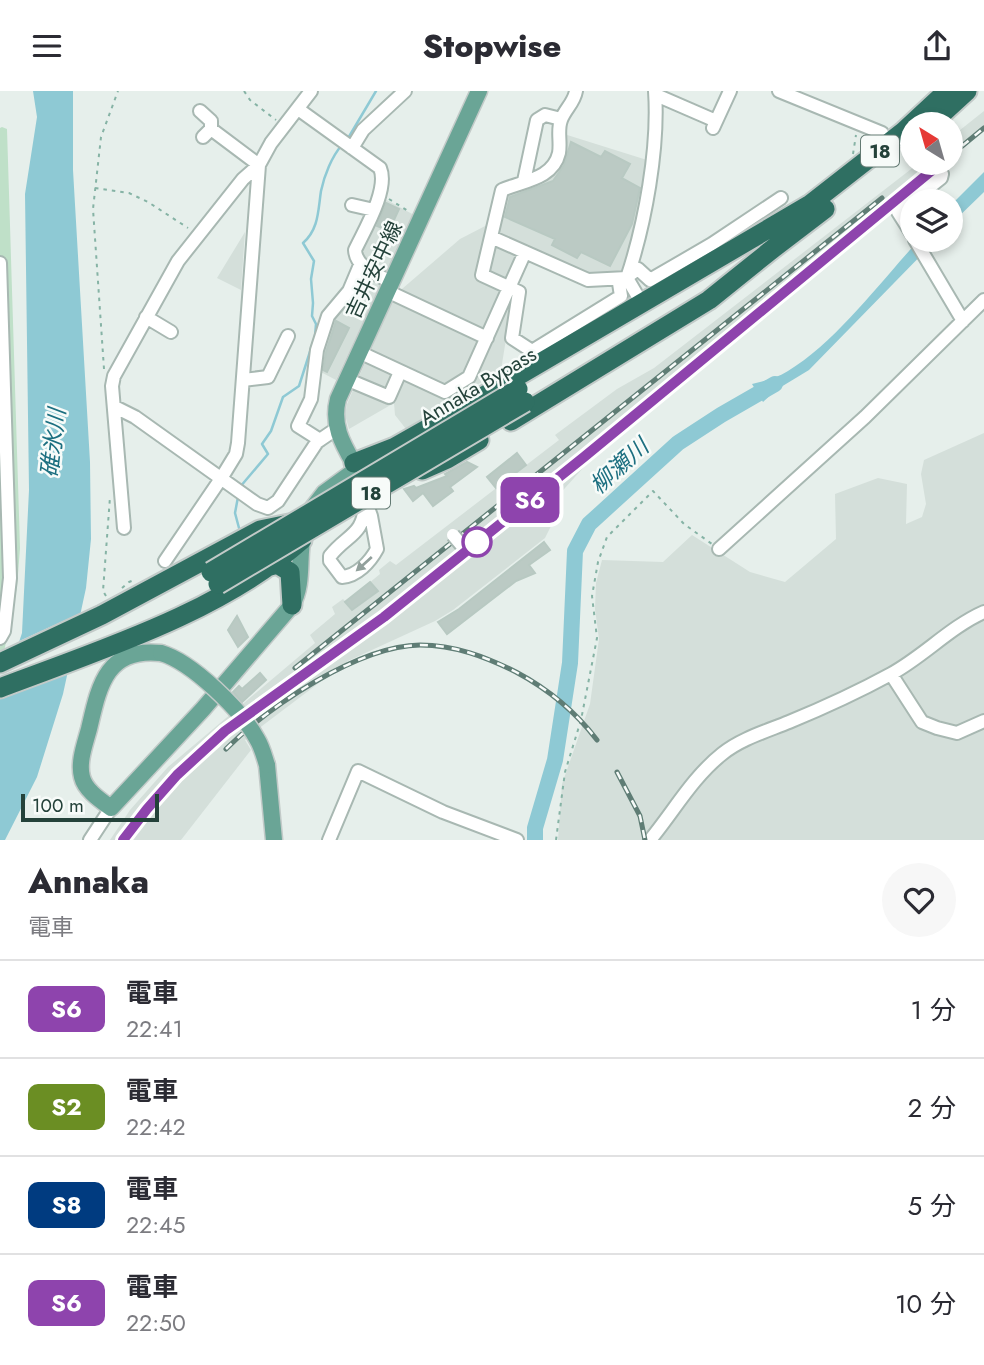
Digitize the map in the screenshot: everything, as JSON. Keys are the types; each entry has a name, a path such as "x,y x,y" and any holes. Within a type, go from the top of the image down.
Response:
{"highway":[{"name":"Annaka Bypass","path":"521,395 728,262 809,205 904,131 947,91"},
{"path":"944,112 967,91"},
{"name":"Annaka Bypass","path":"0,669 101,633 215,578 775,247 900,150"},
{"path":"355,466 448,417 809,205"},
{"path":"355,466 417,472 447,459 709,300 775,247"},
{"path":"448,417 468,447"},
{"path":"0,685 101,633 260,530 301,532"},
{"path":"270,566 301,532"},
{"path":"101,633 166,624 277,564 290,572 292,605"},
{"name":"18","path":"0,663 101,633"}],"main road":[{"name":"吉井安中線","path":"336,429 336,408 346,379 480,91"},
{"path":"274,840 267,765 258,739 237,712 211,686 184,663 161,653 146,652 125,658 106,675 99,690 81,769 85,785 111,808 203,709 292,605 298,594 300,581 304,504 313,489 334,472 355,466 336,429"}],"street":[{"path":"124,528 111,386 114,376 178,261 243,179 259,165 311,91"},
{"path":"352,148 363,129 405,91"},
{"path":"576,91 575,98 561,119 558,155 553,166 544,175 502,190 482,275 519,292 512,338 532,352 621,296 620,283 638,269 650,280 712,244 781,198"},
{"path":"641,302 627,278 633,261 652,164 656,93 714,125 730,91"},
{"path":"779,91 882,133"},
{"path":"298,110 380,168 383,177 380,193 355,250 360,265 389,286 487,338"},
{"path":"200,111 211,121 207,133 259,165"},
{"path":"524,181 537,121 545,115 561,119"},
{"path":"165,561 222,477 236,454 239,443 259,165"},
{"path":"927,189 942,175"},
{"path":"352,205 374,210"},
{"path":"491,237 588,280 627,278"},
{"path":"359,352 445,392 469,377 525,252"},
{"path":"923,252 963,321"},
{"path":"0,263 10,578 4,631 0,638"},
{"path":"320,440 298,426 311,400 317,350 328,316 349,291 360,265"},
{"path":"719,549 865,417 984,299"},
{"path":"146,317 171,331"},
{"path":"243,380 268,377 288,336"},
{"path":"346,379 389,397 400,372"},
{"path":"115,407 135,417 261,506 271,507 278,501 320,440 336,429"},
{"path":"355,466 371,516 377,549 364,566 346,578 342,577 330,561 330,556 360,529 365,515 365,503"},
{"path":"453,535 464,548"},
{"path":"650,840 690,785 722,754 739,743 810,714 891,674 929,650 967,620 984,612"},
{"path":"891,674 922,722 957,733 984,721"},
{"path":"328,840 358,771 443,812 517,840"},
{"path":"90,840 111,808"},
{"path":"473,824 498,840"}],"path":[{"path":"118,91 101,137 94,188 129,193 200,235"},
{"path":"244,91 250,100 284,126"},
{"path":"853,157 858,124"},
{"path":"380,193 421,219"},
{"path":"556,840 565,772 580,721 597,638 592,596 598,562 607,537 653,491 684,524 719,549"}],"shaded area":[{"path":"984,111 984,131 963,148 963,128"},
{"path":"564,134 647,160 628,262 623,274 589,275 533,251 514,290 501,370 406,429 395,415 394,403 349,429 345,415 347,404 395,295 460,239 489,224 505,194 545,179"},
{"path":"903,175 932,175 916,189 900,189 900,203 861,238 584,467 546,509 551,526 545,538 453,610 348,661 245,740 251,750 181,840 110,840 130,810 168,767 315,643 310,635 335,614 332,607 343,599 346,602 380,574 379,570 390,561 396,565 559,440 555,435 617,389 654,368"},
{"path":"383,198 414,215 386,272 359,257 358,251"},
{"path":"245,232 241,290 217,278"},
{"path":"362,270 383,279 336,380 317,370 332,316"},
{"path":"984,433 984,840 558,840 562,784 590,704 599,639 595,609 596,583 602,560 663,562 692,535 750,572 785,582 836,539 835,494 878,478 907,484 906,524 922,517 926,504 921,474 924,460"}],"green space":[{"path":"0,128 7,129 20,548 17,587 0,672"}],"water":[{"name":"碓氷川","path":"33,91 73,91 73,170 90,462 91,539 86,588 63,694 37,777 5,840 0,840 0,699 22,633 29,490 25,194 37,117"},
{"path":"984,172 984,192 963,212 963,193"},
{"path":"908,252 924,252 809,370 776,390 763,402 752,384 784,373 806,359 857,310"}],"pier":[{"path":"85,611 72,670 0,698 0,688 15,643"}],"building":[{"path":"571,142 601,157 605,151 630,164 622,178 640,188 632,224 610,266 581,252 577,258 552,245 555,239 505,217 510,197 553,181 564,165"},
{"path":"386,203 399,209 389,231 377,226"},
{"path":"336,321 349,328 327,372 323,370 326,352"},
{"path":"517,453 526,465 496,488 487,477"},
{"path":"467,462 477,467 450,487 453,491 433,506 423,493 413,501 404,489 414,486 416,488 447,476 445,474"},
{"path":"544,542 550,550 529,565 535,573 516,581 447,634 438,622 459,609"},
{"path":"370,582 378,591 352,610 345,602"},
{"path":"237,616 248,637 238,647 228,630"},
{"path":"260,673 266,680 242,702 233,692 239,686 242,689"}],"waterway":[{"path":"347,140 376,91"},
{"path":"240,487 268,454 262,444 271,431 283,397 299,386 315,336 311,279 314,261 303,243 315,225 324,179 342,145"},
{"name":"柳瀬川","path":"535,840 535,828 555,760 570,663 575,551 589,524 678,443 775,384"},
{"path":"238,497 235,513 239,528"}],"tunnel":[{"path":"889,136 900,141"}],"railway":[{"path":"963,145 984,128"},
{"path":"123,840 171,782 225,731 419,588 926,175"},
{"path":"295,668 882,198"},
{"path":"226,749 266,715 316,681 370,656 396,648 420,645 446,647 470,653 516,672 560,701 597,740"},
{"path":"617,772 640,816 645,840"}],"train":[{"name":"S6","path":"123,840 177,775 225,731 384,617 584,457 926,175"}]}
